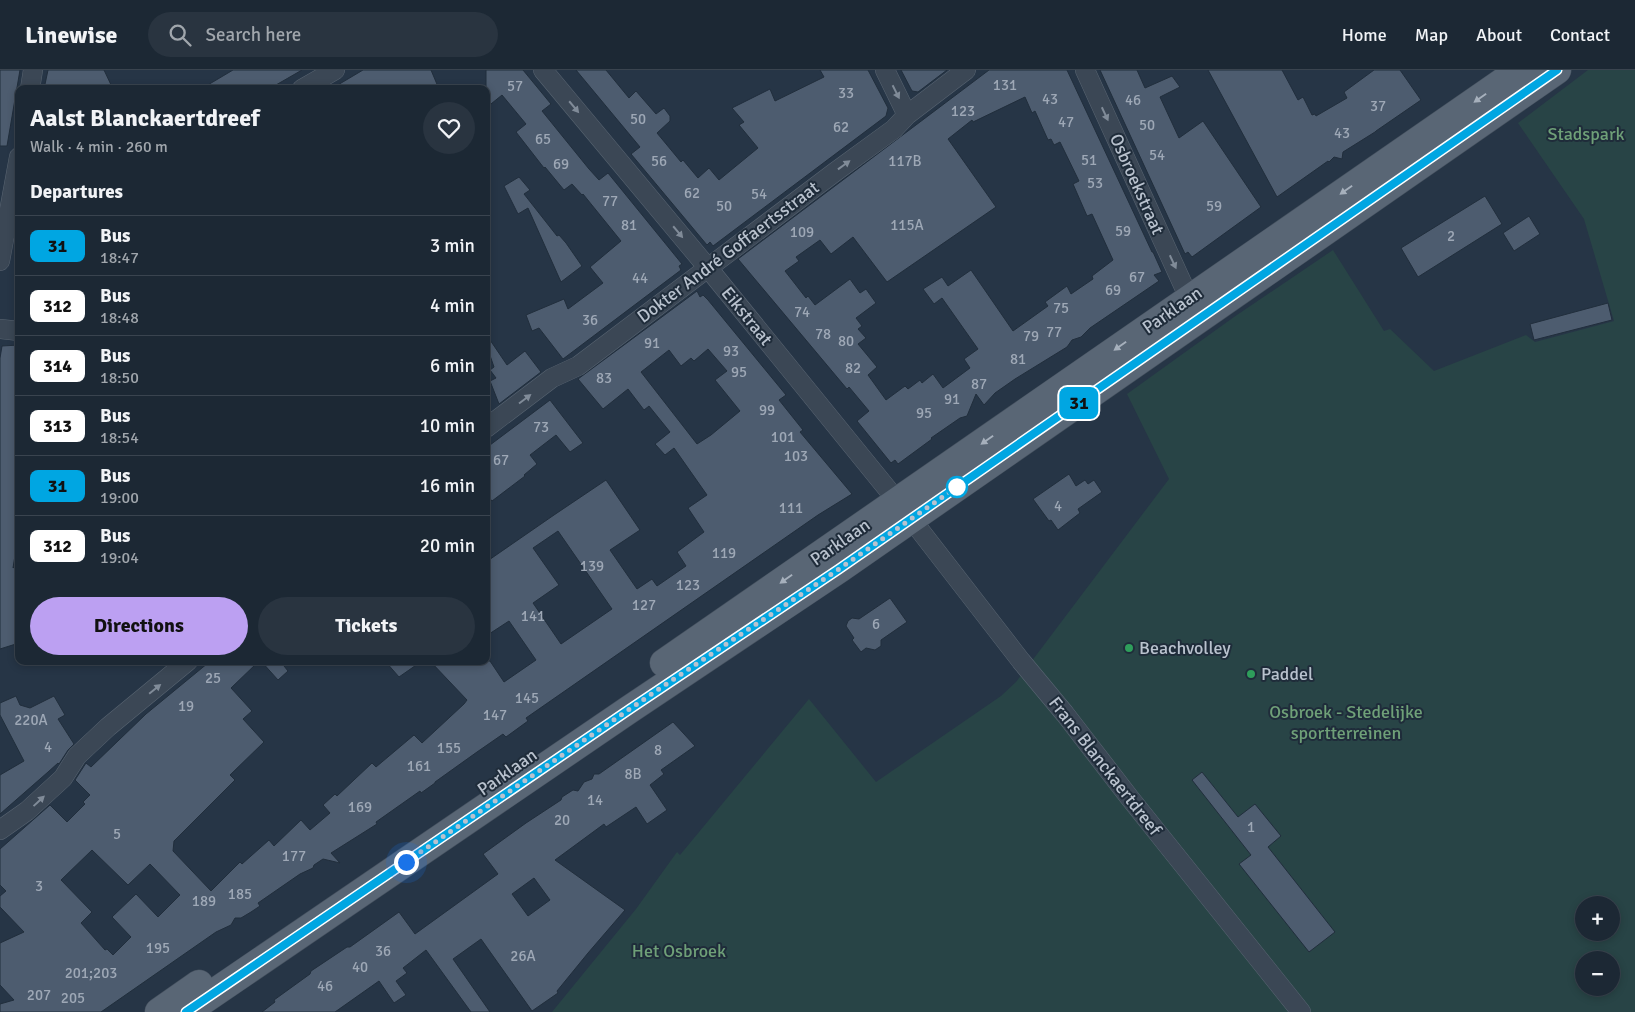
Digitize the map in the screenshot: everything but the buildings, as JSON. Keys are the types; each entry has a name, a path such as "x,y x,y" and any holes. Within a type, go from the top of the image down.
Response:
{"main road":[{"name":"Parklaan","path":"186,1012 839,569 904,510 1189,298 1520,70"},
{"name":"Parklaan","path":"159,1012 904,510 1138,362 1557,70"}],"street":[{"path":"30,85 32,70"},
{"path":"309,85 335,70"},
{"name":"Eikstraat","path":"543,70 708,268 904,510"},
{"path":"885,70 907,115"},
{"name":"Dokter André Goffaertsstraat","path":"490,425 552,378 578,366 894,129 907,115 966,70"},
{"name":"Osbroekstraat","path":"1085,70 1189,298"},
{"path":"0,257 15,199"},
{"path":"0,329 15,331"},
{"name":"Frans Blanckaertdreef","path":"904,510 1021,661 1301,1012"},
{"path":"0,830 27,812 63,778 77,756 108,726 183,665"}],"green space":[{"name":"Osbroek - Stedelijke sportterreinen","path":"1588,70 1635,70 1635,1012 552,1012 636,909 677,852 680,855 809,699 876,782 1001,696 1016,682 1169,479 1127,394 1234,317 1333,250 1384,331 1390,329 1434,371 1526,335 1535,342 1614,321 1584,219 1518,123"}],"bus line":[{"name":"31","path":"186,1012 746,630 839,569 1557,70"}],"place":[{"name":"Beachvolley","path":"1129,648"},
{"name":"Paddel","path":"1251,674"}],"route":[{"path":"406,862 957,487"}],"park label":[{"name":"Stadspark","path":"1586,134"},
{"name":"Het Osbroek","path":"679,951"}]}
